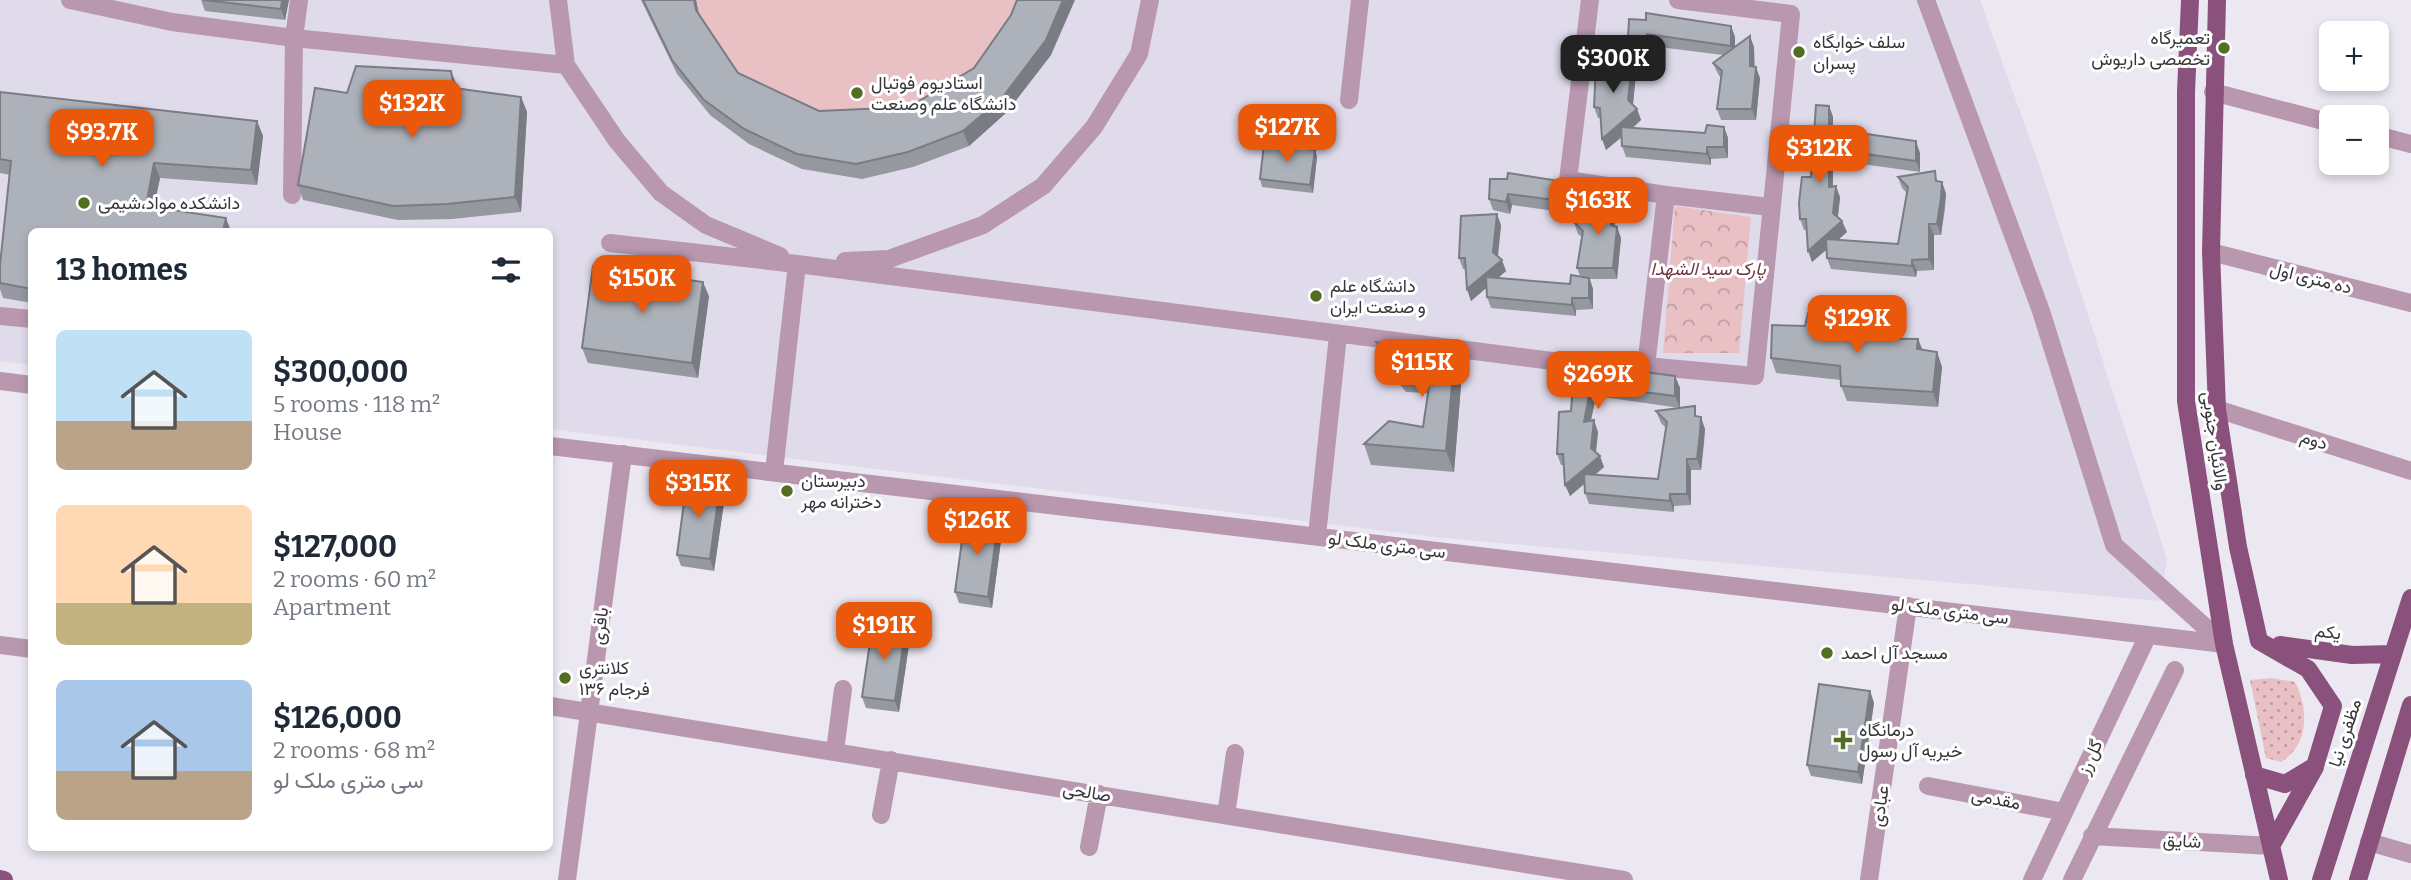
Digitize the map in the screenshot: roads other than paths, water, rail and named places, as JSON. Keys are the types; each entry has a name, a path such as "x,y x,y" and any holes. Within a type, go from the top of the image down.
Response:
{"main road":[{"name":"والائیان جنوبی","path":"2190,0 2186,92 2186,401 2224,643 2279,880"},
{"name":"والائیان جنوبی","path":"2217,0 2211,252 2217,409 2238,547 2259,641"},
{"path":"2186,401 2217,409"},
{"name":"مظفری نیا","path":"2320,880 2411,598"},
{"path":"2259,641 2308,669 2333,706 2315,766 2271,846"},
{"name":"یکم","path":"2259,641 2310,652 2392,654"},
{"path":"2358,880 2411,705"},
{"path":"2254,775 2285,784 2315,766"}],"street":[{"path":"70,0 172,22 294,38 566,65"},
{"path":"292,195 294,38 299,0"},
{"path":"558,0 566,65 617,141 662,192 706,225 797,264 889,259 983,225 1042,186 1094,127 1139,54 1150,0"},
{"path":"1349,100 1360,0"},
{"path":"1590,0 1568,180 1770,207"},
{"path":"610,243 797,264 1576,364 1646,366 1755,376 1791,14 1678,0"},
{"path":"1926,0 2041,312 2114,545 2224,643"},
{"path":"2213,92 2319,120"},
{"path":"2389,138 2411,144"},
{"path":"1646,366 1666,195"},
{"name":"ده متری اول","path":"2211,252 2411,303"},
{"path":"774,472 797,264"},
{"path":"0,316 28,319"},
{"path":"1317,537 1338,335"},
{"path":"0,381 28,384"},
{"name":"دوم","path":"2217,409 2411,471"},
{"name":"سی متری ملک لو","path":"553,446 2224,643"},
{"name":"باقری","path":"567,880 623,454"},
{"name":"عبادی","path":"1869,880 1908,606"},
{"name":"گل رز","path":"2032,880 2148,635"},
{"path":"0,645 28,648"},
{"name":"گل رز","path":"2072,880 2175,670"},
{"path":"835,751 843,689"},
{"name":"صالحی","path":"553,706 1624,880"},
{"path":"1226,815 1235,753"},
{"path":"881,815 891,760"},
{"name":"مقدمی","path":"1928,786 2064,812"},
{"path":"1090,847 1099,794"},
{"name":"شایق","path":"2092,836 2271,846"},
{"path":"2369,842 2411,855"}],"place":[{"name":"تعمیرگاه تخصصی داریوش","path":"2224,48"},
{"name":"سلف خوابگاه پسران","path":"1799,52"},
{"name":"استادیوم فوتبال دانشگاه علم وصنعت","path":"857,93"},
{"name":"دانشکده مواد،شیمی","path":"84,203"},
{"name":"دانشگاه علم و صنعت ایران","path":"1316,296"},
{"name":"دبیرستان دخترانه مهر","path":"787,491"},
{"name":"مسجد آل احمد","path":"1827,653"},
{"name":"کلانتری ۱۳۶ فرجام","path":"565,678"},
{"name":"درمانگاه خیریه آل رسول","path":"1843,740"}],"park label":[{"name":"پارک سید الشهدا","path":"1708,269"}]}
